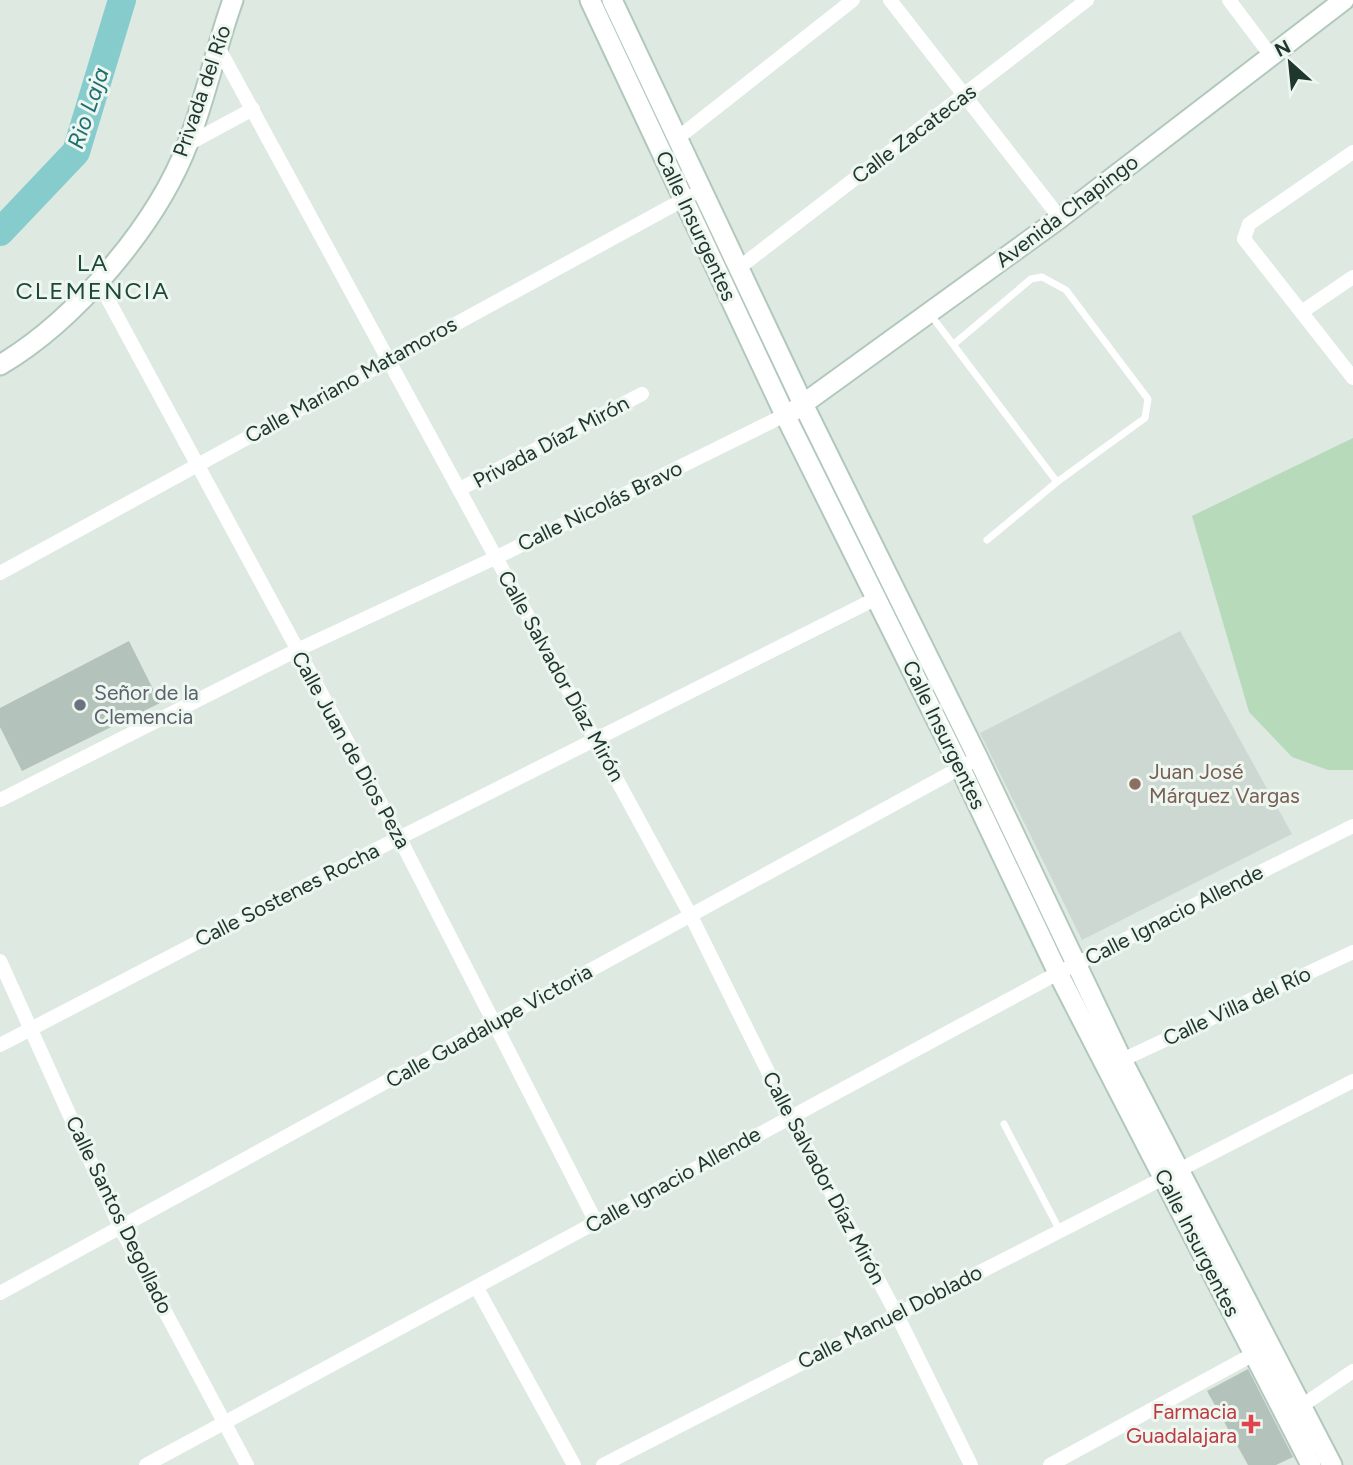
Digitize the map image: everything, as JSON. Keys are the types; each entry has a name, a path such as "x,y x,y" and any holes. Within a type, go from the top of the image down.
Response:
{"main road":[{"name":"Privada del Río","path":"0,365 49,331 98,281 157,204 188,144 216,45 233,0"},
{"name":"Avenida Chapingo","path":"785,415 804,406 1060,218 1344,0"},
{"name":"Calle Insurgentes","path":"605,3 679,137 740,267 969,763 1058,973 1171,1176 1261,1350 1311,1465"},
{"name":"Calle Insurgentes","path":"605,3 684,199 785,415 877,598 969,763 1076,965 1122,1060 1171,1176"},
{"name":"Calle Insurgentes","path":"1261,1350 1300,1407 1332,1465"}],"street":[{"path":"679,137 853,0"},
{"path":"890,0 963,98 1060,218"},
{"name":"Calle Zacatecas","path":"740,267 1087,0"},
{"path":"1229,0 1272,57"},
{"name":"Calle Salvador Díaz Mirón","path":"216,45 691,916 790,1116 895,1313 971,1465"},
{"path":"188,144 253,109"},
{"path":"1353,152 1250,224 1244,231 1248,245 1353,377"},
{"name":"Calle Mariano Matamoros","path":"0,573 387,359 703,189"},
{"path":"1303,311 1353,278"},
{"name":"Calle Juan de Dios Peza","path":"98,281 399,837 596,1222"},
{"name":"Privada Díaz Mirón","path":"460,489 642,394"},
{"name":"Calle Nicolás Bravo","path":"0,800 297,650 495,558 785,415"},
{"name":"Calle Sostenes Rocha","path":"0,1045 399,837 877,598"},
{"name":"Calle Guadalupe Victoria","path":"0,1293 969,763"},
{"name":"Calle Ignacio Allende","path":"146,1465 1058,973 1353,826"},
{"name":"Calle Villa del Río","path":"1122,1060 1353,952"},
{"name":"Calle Santos Degollado","path":"0,961 121,1229 247,1465"},
{"name":"Calle Manuel Doblado","path":"603,1465 895,1313 1171,1176 1353,1081"},
{"path":"477,1288 574,1465"},
{"path":"1050,1465 1261,1350"},
{"path":"1300,1407 1353,1371"}],"lane":[{"path":"954,344 1031,279 1042,277 1066,290 1144,389 1149,408 1144,418 1057,482 987,540"},
{"path":"930,313 1057,482"},
{"path":"1004,1124 1060,1231"}],"shaded area":[{"name":"Juan José Márquez Vargas","path":"1180,631 1292,834 1082,940 980,733"}],"green space":[{"path":"1353,438 1353,770 1328,770 1292,757 1249,712 1192,516"}],"building":[{"name":"Señor de la Clemencia","path":"129,641 160,703 22,771 0,727 0,708"},
{"name":"Farmacia Guadalajara","path":"1248,1369 1293,1457 1276,1465 1248,1465 1207,1391"}],"waterway":[{"name":"Rio Laja","path":"0,232 76,152 122,0"}],"place":[{"name":"Señor de la Clemencia","path":"80,705"},
{"name":"Juan José Márquez Vargas","path":"1135,784"},
{"name":"Farmacia Guadalajara","path":"1251,1424"}],"district":[{"name":"LA CLEMENCIA","path":"93,277"}]}
